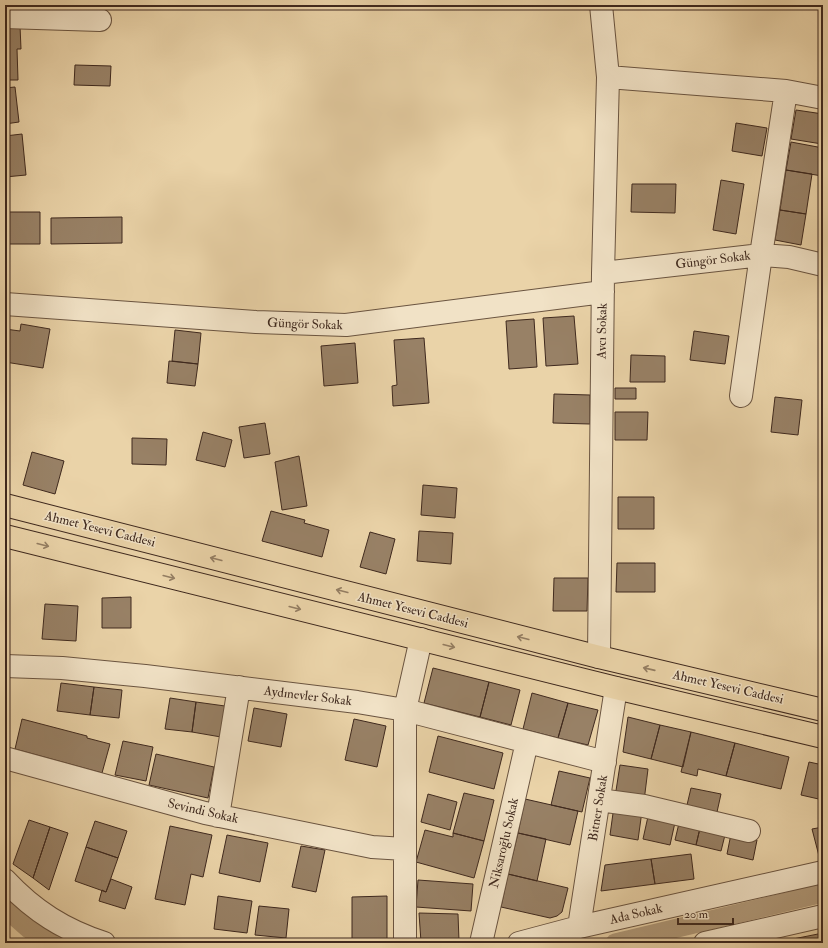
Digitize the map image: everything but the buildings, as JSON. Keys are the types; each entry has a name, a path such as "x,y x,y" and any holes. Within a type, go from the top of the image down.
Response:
{"highway":[{"name":"Ahmet Yesevi Caddesi","path":"5,505 599,657 823,710"},
{"name":"Ahmet Yesevi Caddesi","path":"5,536 616,688 823,737"}],"street":[{"name":"Avcı Sokak","path":"599,657 603,283 608,77 601,5"},
{"path":"5,17 100,20"},
{"path":"608,77 786,91 823,98"},
{"path":"741,396 786,91"},
{"name":"Güngör Sokak","path":"5,304 256,322 346,325 603,283 761,254 789,257 823,265"},
{"path":"405,943 405,710 421,639"},
{"name":"Aydınevler Sokak","path":"5,666 62,668 130,674 357,702 405,710 605,762"},
{"path":"218,816 239,688"},
{"name":"Bitner Sokak","path":"579,927 616,688"},
{"name":"Niksaroğlu Sokak","path":"481,943 527,742"},
{"name":"Sevindi Sokak","path":"5,758 218,816 372,847 405,849"},
{"path":"599,800 644,806 748,831"},
{"name":"Ada Sokak","path":"519,943 579,927 823,872"},
{"path":"5,880 38,912 57,923 89,938 104,943"},
{"path":"705,943 823,916"}],"waterway":[{"path":"615,943 823,893"},
{"path":"5,908 29,929 51,943"}]}
